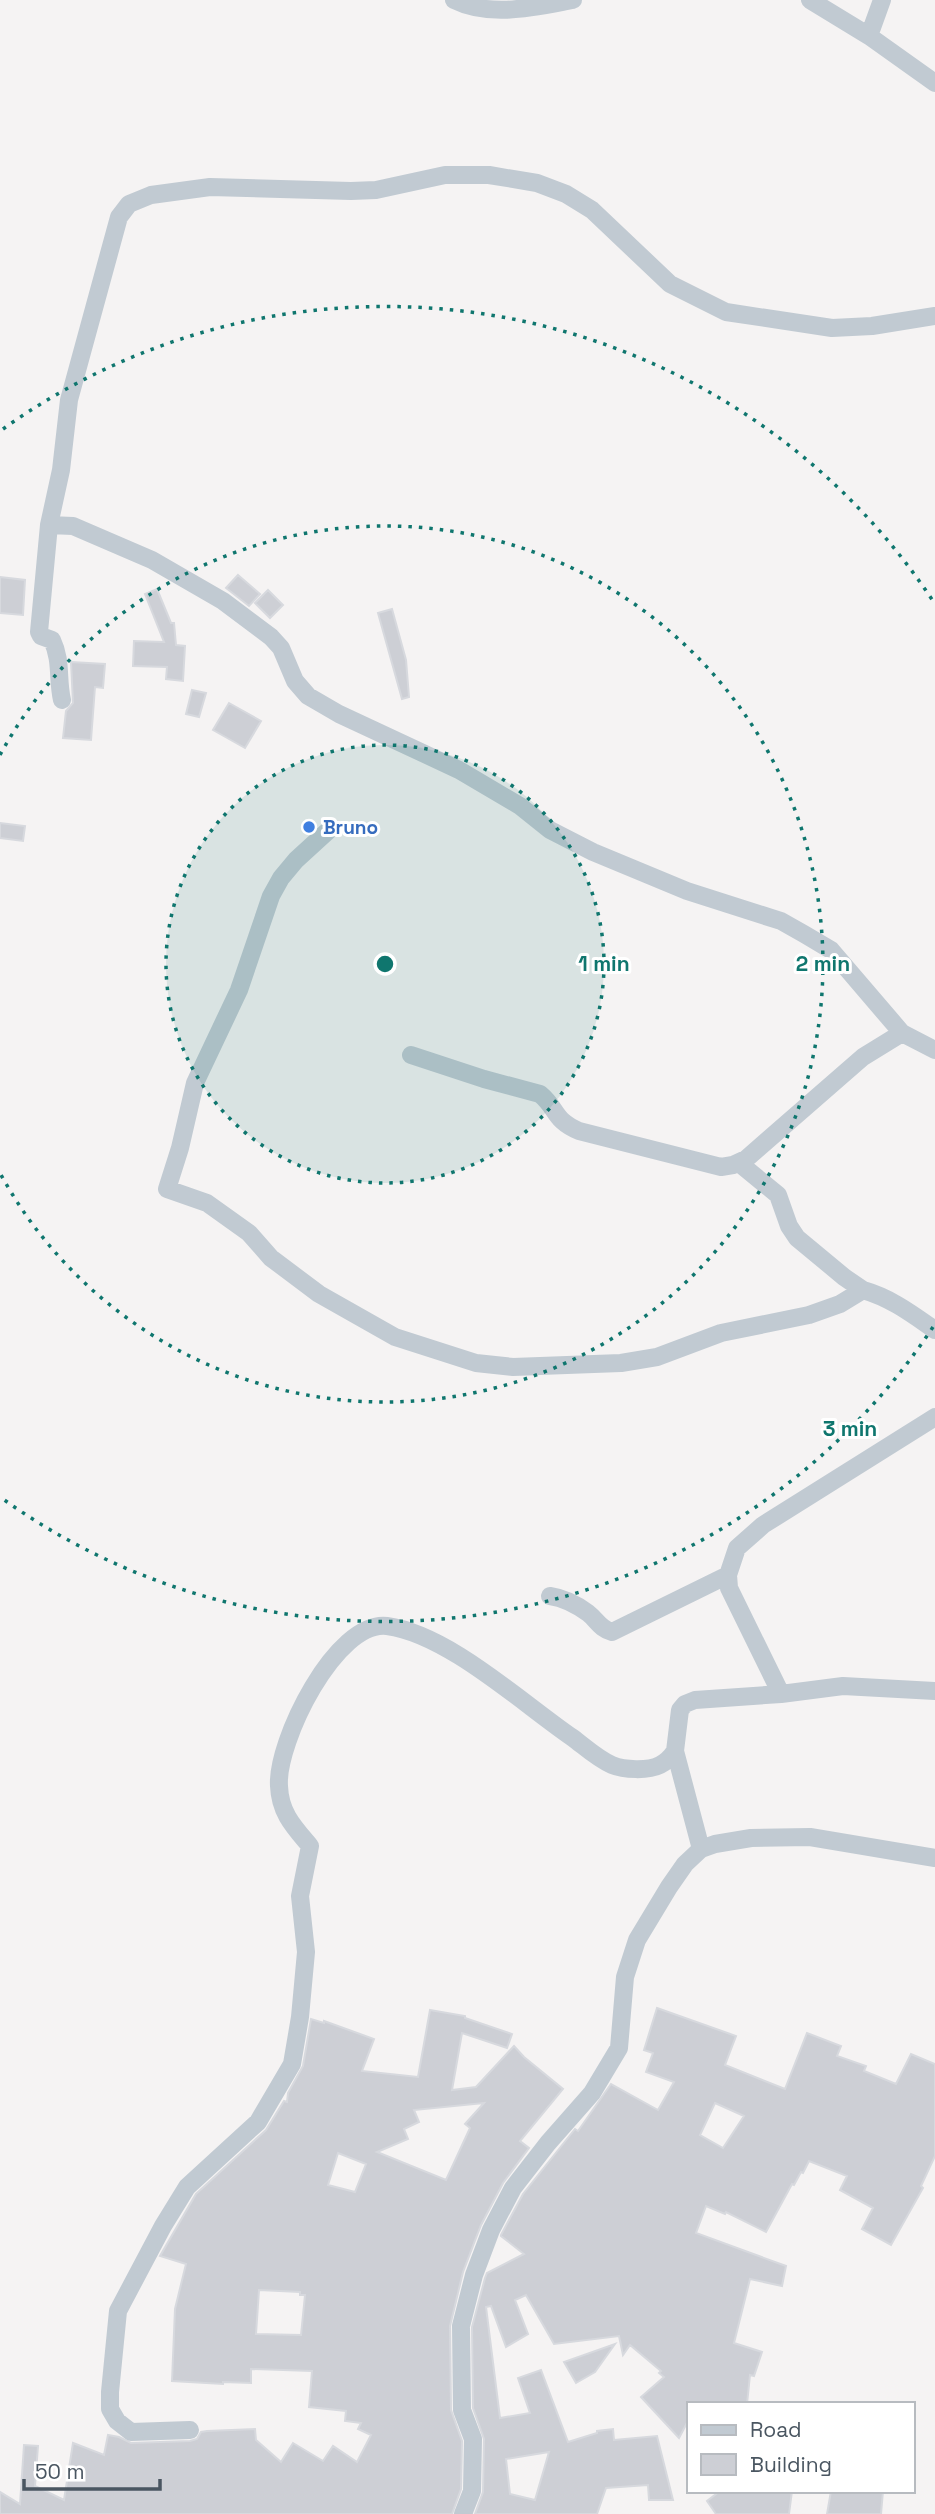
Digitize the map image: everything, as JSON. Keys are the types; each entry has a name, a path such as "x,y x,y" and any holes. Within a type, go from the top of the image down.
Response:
{"street":[{"path":"454,0 485,9 538,6 573,0"},
{"path":"810,0 869,36 935,83"},
{"path":"869,36 882,0"},
{"path":"62,700 59,687 59,656 52,640 38,632 49,525 61,470 69,400 118,217 130,204 150,195 211,187 376,190 445,175 506,177 544,186 579,202 592,210 670,284 726,312 832,328 872,326 935,316"},
{"path":"49,525 73,526 152,560 203,588 271,637 281,648 295,681 308,696 339,714 459,770 520,806 550,830 593,852 687,891 781,921 804,934 831,950 902,1033 935,1050"},
{"path":"331,828 296,860 271,896 239,990 195,1083 180,1148 167,1188 207,1203 249,1233 271,1258 319,1294 395,1337 476,1363 513,1367 621,1363 657,1357 721,1333 810,1315 840,1304 863,1290"},
{"path":"411,1055 540,1094 564,1124 579,1131 722,1167 739,1163 863,1057 902,1033"},
{"path":"739,1163 778,1195 789,1226 797,1238 863,1290 906,1309 935,1330"},
{"path":"781,1695 729,1588 728,1575 737,1548 763,1525 935,1417"},
{"path":"550,1596 562,1598 589,1614 604,1630 612,1632 728,1575"},
{"path":"190,2430 131,2432 117,2421 110,2409 110,2392 118,2311 187,2187 258,2122 292,2064 300,2017 306,1952 300,1896 310,1846 287,1820 279,1787 281,1761 308,1693 356,1634 372,1627 386,1626 424,1638 490,1675 555,1726 613,1765 652,1767 668,1760 675,1751"},
{"path":"701,1849 675,1751 680,1710 685,1704 695,1700 781,1695 843,1686 935,1691"},
{"path":"463,2514 472,2491 472,2439 462,2410 461,2326 474,2275 491,2230 513,2188 592,2093 619,2048 625,1977 637,1940 669,1886 685,1864 701,1849 751,1838 810,1837 935,1858"}],"building":[{"path":"238,575 260,594 249,606 226,588"},
{"path":"0,577 25,580 23,615 0,613"},
{"path":"157,589 171,623 174,623 176,645 185,646 183,681 166,679 167,667 133,666 134,641 164,642 145,594"},
{"path":"268,590 283,605 270,618 255,603"},
{"path":"392,609 406,660 409,697 402,699 378,613"},
{"path":"71,662 105,664 103,688 95,687 91,740 63,738 66,711 73,703"},
{"path":"192,690 206,693 199,717 186,714"},
{"path":"229,703 261,721 245,748 213,730"},
{"path":"0,823 25,826 23,841 0,838"},
{"path":"657,2008 736,2036 725,2065 785,2089 807,2033 841,2046 837,2056 866,2066 864,2071 896,2084 911,2054 935,2064 935,2156 921,2186 923,2188 891,2245 862,2229 873,2208 840,2190 847,2176 809,2161 803,2173 801,2172 794,2185 792,2184 766,2232 726,2212 725,2214 706,2206 696,2233 786,2266 782,2286 750,2279 734,2343 762,2352 754,2376 750,2375 747,2402 687,2402 687,2423 679,2438 641,2397 664,2377 659,2373 661,2371 630,2345 623,2355 619,2336 554,2344 526,2295 515,2300 528,2334 506,2347 491,2306 486,2307 500,2418 530,2413 518,2378 541,2370 568,2442 597,2431 613,2429 614,2440 657,2436 673,2500 649,2500 648,2485 606,2488 597,2514 475,2514 483,2492 484,2439 473,2408 472,2327 487,2273 524,2254 501,2235 523,2194 575,2129 578,2131 611,2084 658,2110 674,2082 646,2072 653,2053 644,2050","holes":["715,2103 744,2116 723,2148 700,2135","549,2452 535,2500 510,2494 506,2459"]},
{"path":"430,2010 465,2016 512,2034 507,2048 462,2033 452,2090 476,2087 514,2046 563,2089 520,2141 529,2148 503,2183 481,2225 463,2272 450,2326 451,2410 462,2441 461,2489 452,2514 0,2514 0,2492 20,2504 24,2445 38,2446 35,2486 64,2500 73,2443 104,2455 108,2435 131,2443 190,2441 197,2439 201,2432 255,2429 256,2440 281,2462 293,2443 323,2461 333,2446 357,2462 371,2435 358,2429 361,2423 345,2421 346,2411 309,2407 312,2371 251,2369 251,2383 172,2381 175,2309 186,2264 160,2256 196,2194 266,2130 284,2101 287,2102 288,2093 303,2066 311,2019 374,2039 362,2071 418,2077","holes":["484,2103 465,2124 470,2128 446,2180 377,2152 408,2139 404,2129 419,2122 414,2110","338,2153 366,2164 355,2192 328,2185","259,2290 300,2292 300,2295 305,2295 301,2335 256,2334"]},
{"path":"615,2344 595,2372 576,2383 564,2362"},
{"path":"717,2493 792,2493 789,2514 716,2514 707,2501"},
{"path":"831,2493 883,2493 881,2514 827,2514"}],"place":[{"name":"Bruno","path":"309,827"}]}
